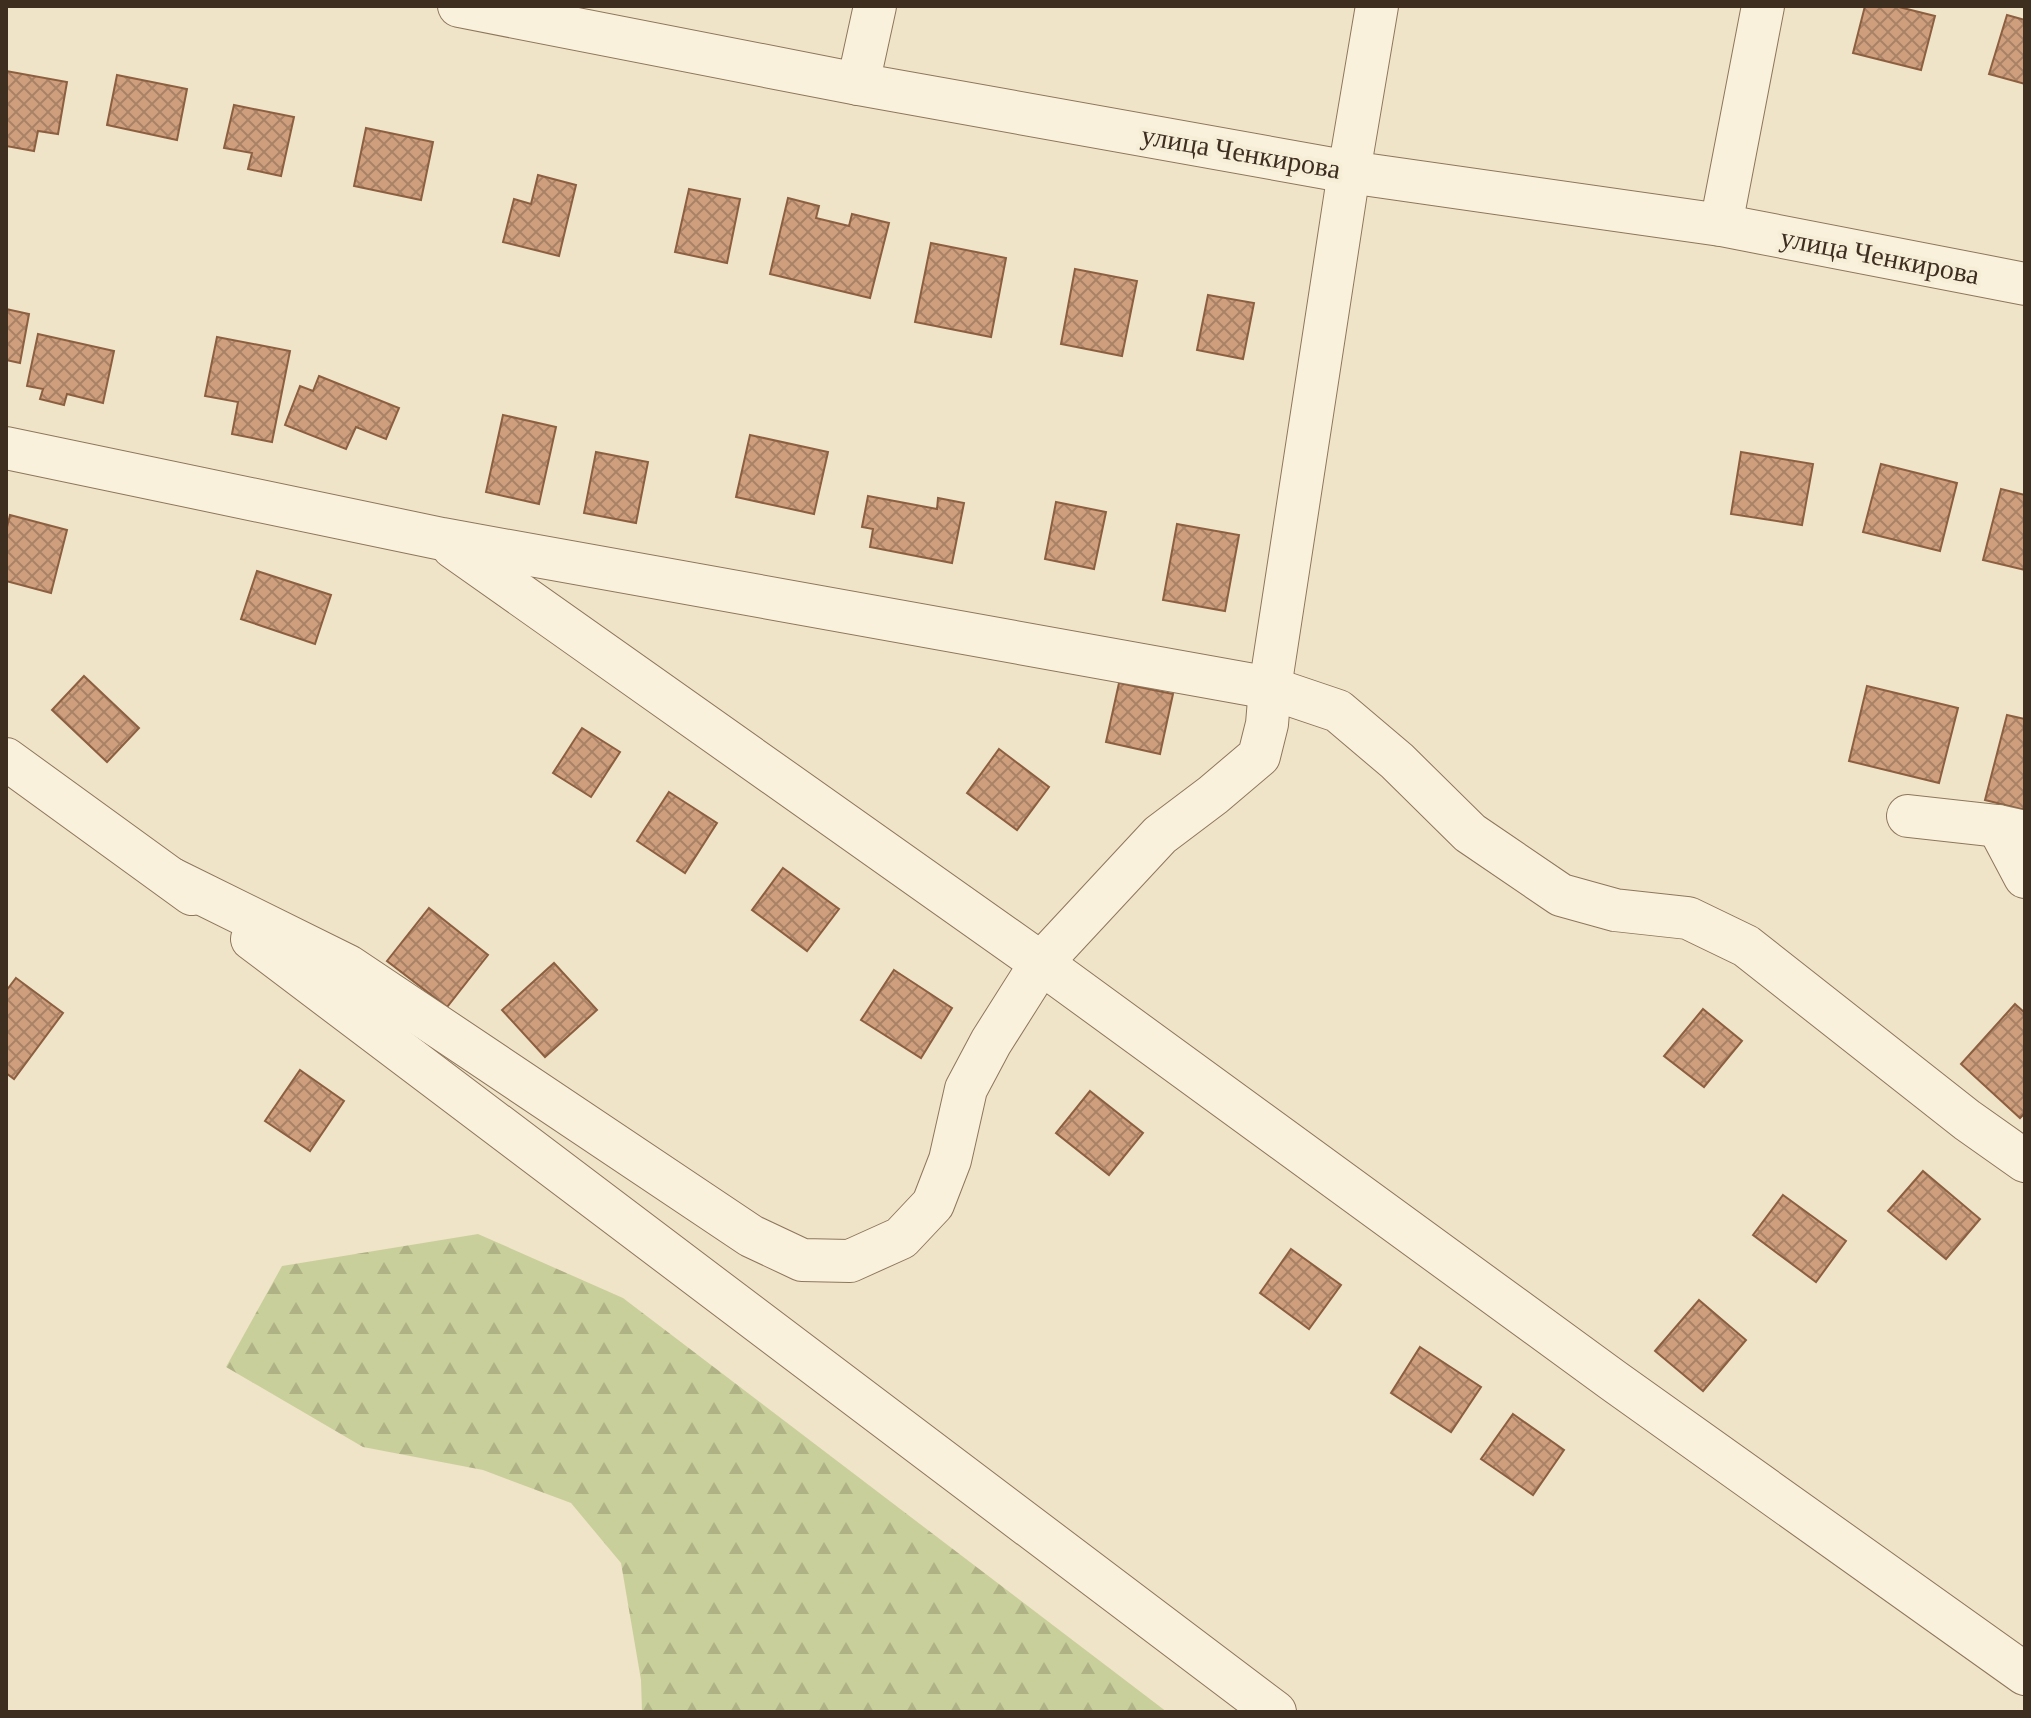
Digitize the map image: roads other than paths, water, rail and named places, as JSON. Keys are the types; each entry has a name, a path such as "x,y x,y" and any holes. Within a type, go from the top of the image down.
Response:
{"street":[{"name":"улица Ченкирова","path":"459,6 858,84 1349,172 1721,225 2025,284"},
{"path":"858,84 875,6"},
{"path":"172,879 348,966 751,1236 802,1260 850,1261 901,1238 933,1204 950,1160 966,1089 991,1042 1041,963 1160,835 1259,756 1267,724 1349,172 1377,6"},
{"path":"1721,225 1763,6"},
{"path":"6,448 442,539 1270,688 1338,711 1397,761 1470,833 1561,895 1615,910 1688,918 1746,946 1967,1120 2025,1161"},
{"path":"442,539 1041,963 1614,1381 2025,1674"},
{"path":"6,759 172,879 1275,1712"},
{"path":"1908,816 2011,829 2025,877"}]}
